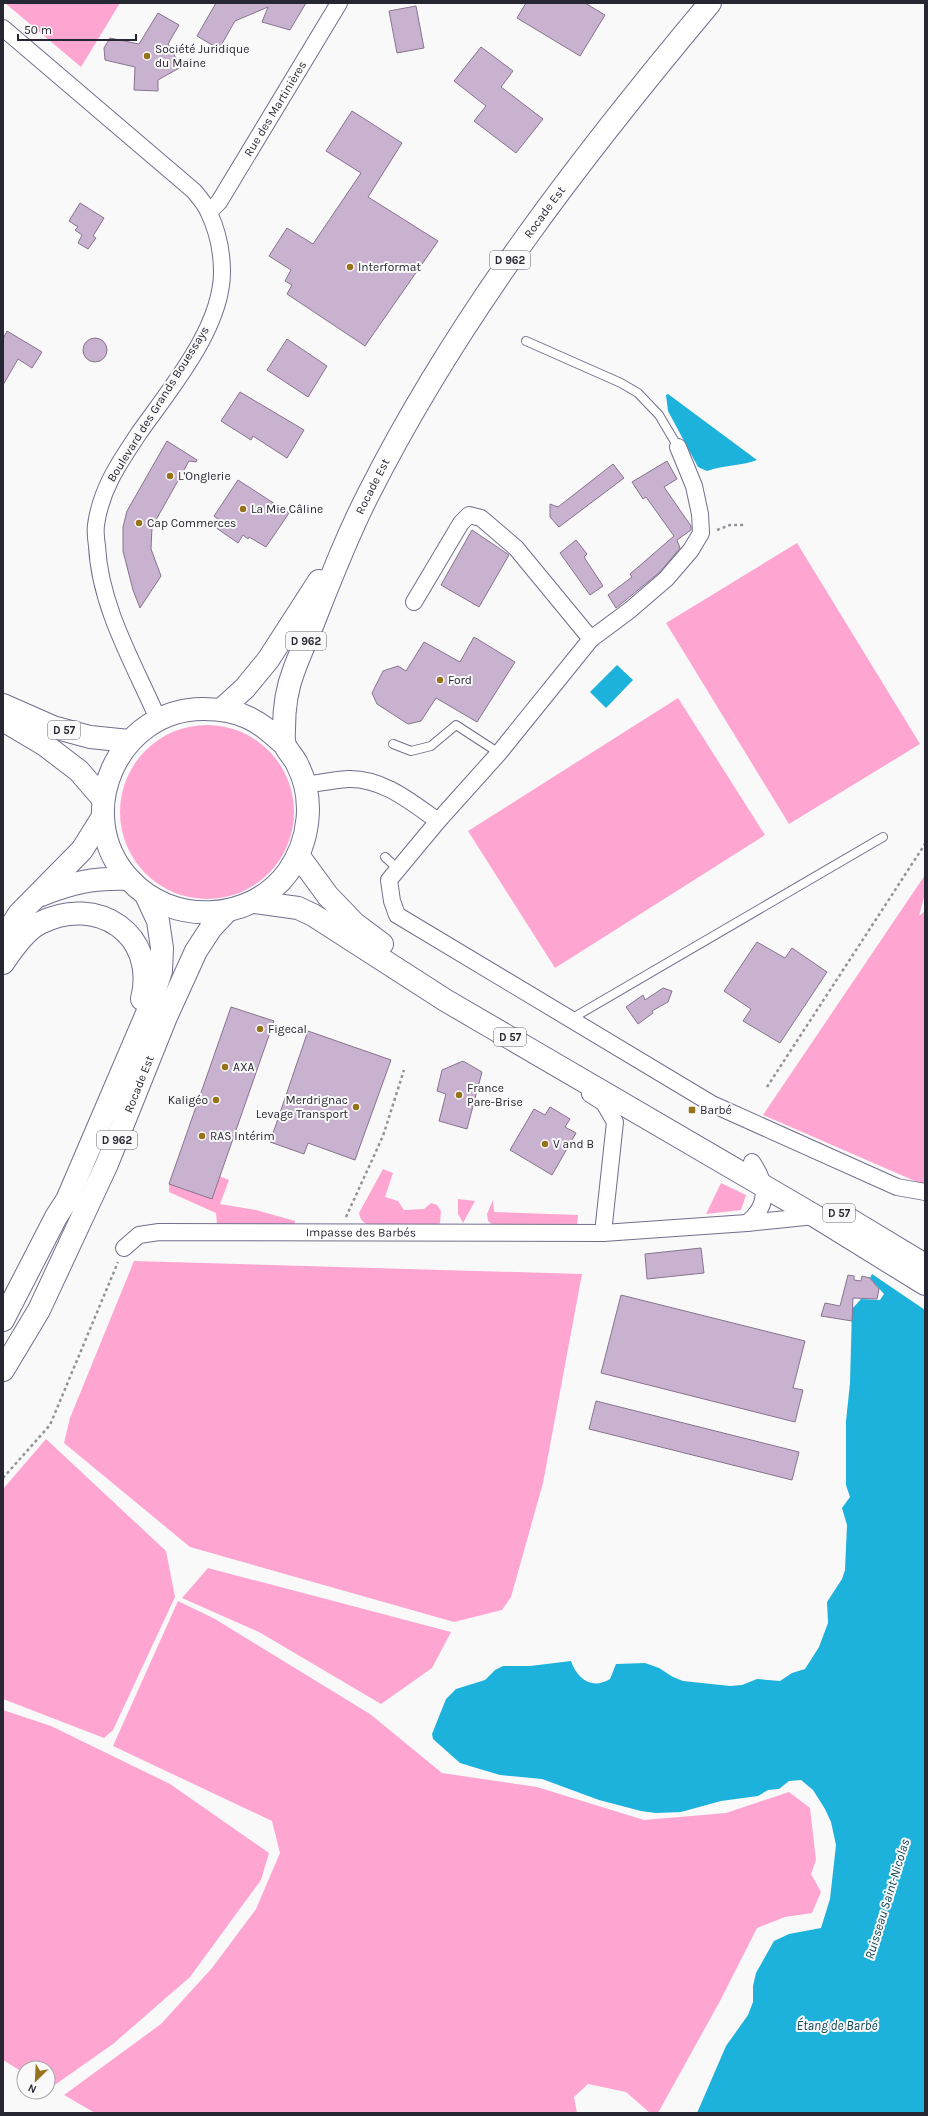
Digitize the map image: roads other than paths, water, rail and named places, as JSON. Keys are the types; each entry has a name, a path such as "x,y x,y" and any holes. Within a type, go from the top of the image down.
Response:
{"main road":[{"name":"Rocade Est","path":"345,542 396,441 455,343 495,282 560,189 710,3"},
{"name":"D 962","path":"222,709 245,688 268,660 345,542"},
{"name":"D 962","path":"285,745 284,707 293,672 345,542"},
{"name":"D 57","path":"3,705 52,727 90,737 129,741"},
{"path":"3,939 19,914 82,850 103,809 111,768 129,741 143,728 158,719 189,709 222,709 245,716 261,725 285,745 297,764 305,785 309,809 306,833 298,855 287,874 272,890 254,902 227,911 199,913 172,908 146,895 128,879 115,861 106,840 103,809"},
{"name":"D 57","path":"3,720 45,745 78,771 103,809"},
{"name":"D 57","path":"298,855 328,896 354,923 390,951 551,1047 752,1162 925,1265"},
{"path":"37,896 70,884 98,878 128,879"},
{"name":"Rocade Est","path":"3,1320 56,1217 67,1200 148,1011 161,970 162,948 158,921 146,895"},
{"name":"D 57","path":"254,902 298,908 314,915 383,961 763,1185 925,1284"},
{"name":"Rocade Est","path":"3,1370 39,1310 107,1164 166,1017 196,951 211,928 227,911"},
{"path":"3,963 12,949 39,923 76,912 94,914 117,924 136,942 144,964 144,989 137,1019 60,1197 56,1217"}],"street":[{"name":"Rue des Martinières","path":"209,212 219,202 339,3"},
{"name":"Boulevard des Grands Bouessays","path":"3,28 194,190 209,212 219,244 222,272 217,300 210,322 177,378 114,471 102,498 96,527 98,562 104,594 158,719"},
{"path":"678,447 694,486 700,514 701,534 691,550 666,579 630,610 591,639 499,753 438,821 389,880 392,901 397,915 712,1104 897,1187 925,1192"},
{"path":"414,602 461,522 469,515 481,518 516,548 591,639"},
{"path":"305,785 348,779 367,781 389,787 438,821"},
{"path":"478,1018 604,1103 613,1116 615,1122 603,1233"},
{"path":"747,1223 755,1217 762,1206 764,1194 760,1174 752,1162"},
{"name":"Impasse des Barbés","path":"124,1248 139,1235 159,1232 603,1233 747,1223 815,1216"}],"lane":[{"path":"526,341 621,383 638,393 659,415 678,447"},
{"path":"394,744 411,751 431,746 456,725 499,753"},
{"path":"571,1019 882,837"},
{"path":"385,857 398,869"}],"water":[{"path":"668,394 757,460 707,471 698,467 668,411 666,395"},
{"path":"617,665 633,680 606,708 590,692"},
{"name":"Étang de Barbé","path":"872,1274 925,1310 925,2113 697,2113 726,2046 748,2015 753,2002 753,1986 756,1973 774,1941 789,1934 821,1928 830,1899 836,1845 831,1822 813,1790 801,1780 789,1781 779,1789 768,1790 758,1796 721,1801 681,1812 656,1813 641,1811 599,1800 542,1779 500,1775 460,1763 433,1739 432,1734 446,1699 456,1689 485,1680 495,1670 503,1666 530,1666 571,1661 581,1678 591,1683 597,1683 610,1679 616,1664 645,1663 659,1668 673,1677 683,1681 730,1686 742,1685 757,1679 780,1681 792,1673 805,1669 819,1647 828,1623 827,1602 842,1579 845,1570 847,1525 842,1508 850,1497 846,1485 846,1421 850,1383 852,1309 861,1299 880,1300 884,1294 870,1278"}],"place":[{"name":"Société Juridique du Maine","path":"147,56"},
{"name":"Interformat","path":"350,267"},
{"name":"L'Onglerie","path":"170,476"},
{"name":"La Mie Câline","path":"243,509"},
{"name":"Cap Commerces","path":"139,523"},
{"name":"Ford","path":"440,680"},
{"name":"Figecal","path":"260,1029"},
{"name":"AXA","path":"225,1067"},
{"name":"France Pare-Brise","path":"459,1095"},
{"name":"Kaligéo","path":"216,1100"},
{"name":"Merdrignac Levage Transport","path":"356,1107"},
{"name":"Barbé","path":"692,1110"},
{"name":"RAS Intérim","path":"202,1136"},
{"name":"V and B","path":"545,1144"}],"water label":[{"name":"Ruisseau Saint-Nicolas","path":"887,1899"}]}
